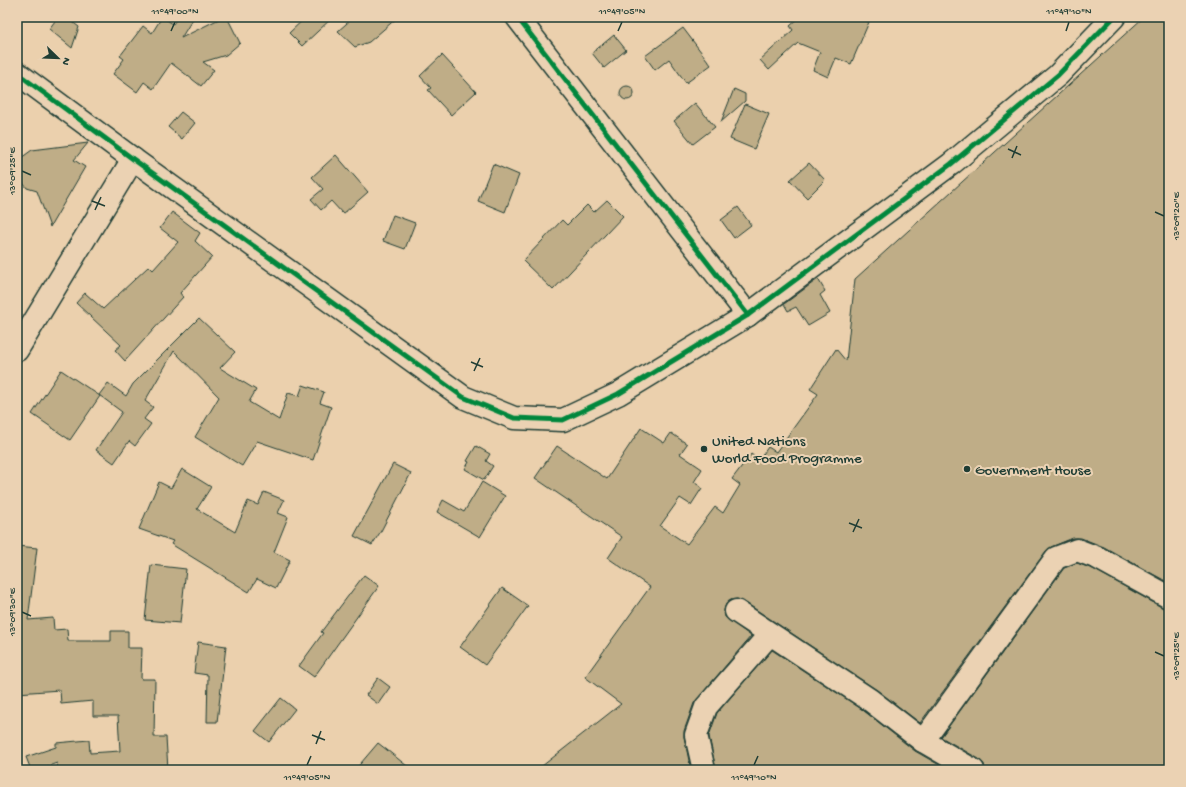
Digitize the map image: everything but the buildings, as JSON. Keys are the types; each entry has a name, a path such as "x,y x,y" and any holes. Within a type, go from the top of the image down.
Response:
{"street":[{"path":"517,17 748,315"},
{"path":"17,73 133,159 464,397 514,418 563,420 618,394 748,315 951,164 1058,75 1114,17"},
{"path":"17,350 133,159"},
{"path":"923,741 1056,558 1077,550 1098,558 1169,597"},
{"path":"736,611 870,700 923,741 973,770"},
{"path":"704,770 696,735 706,708 770,634"}],"cycle path":[{"path":"517,17 748,315"},
{"path":"17,73 133,159 463,397 514,418 563,420 618,394 748,315 951,164 1058,75 1114,17"}],"place":[{"name":"United Nations World Food Programme","path":"704,449"},
{"name":"Government House","path":"967,469"}]}
